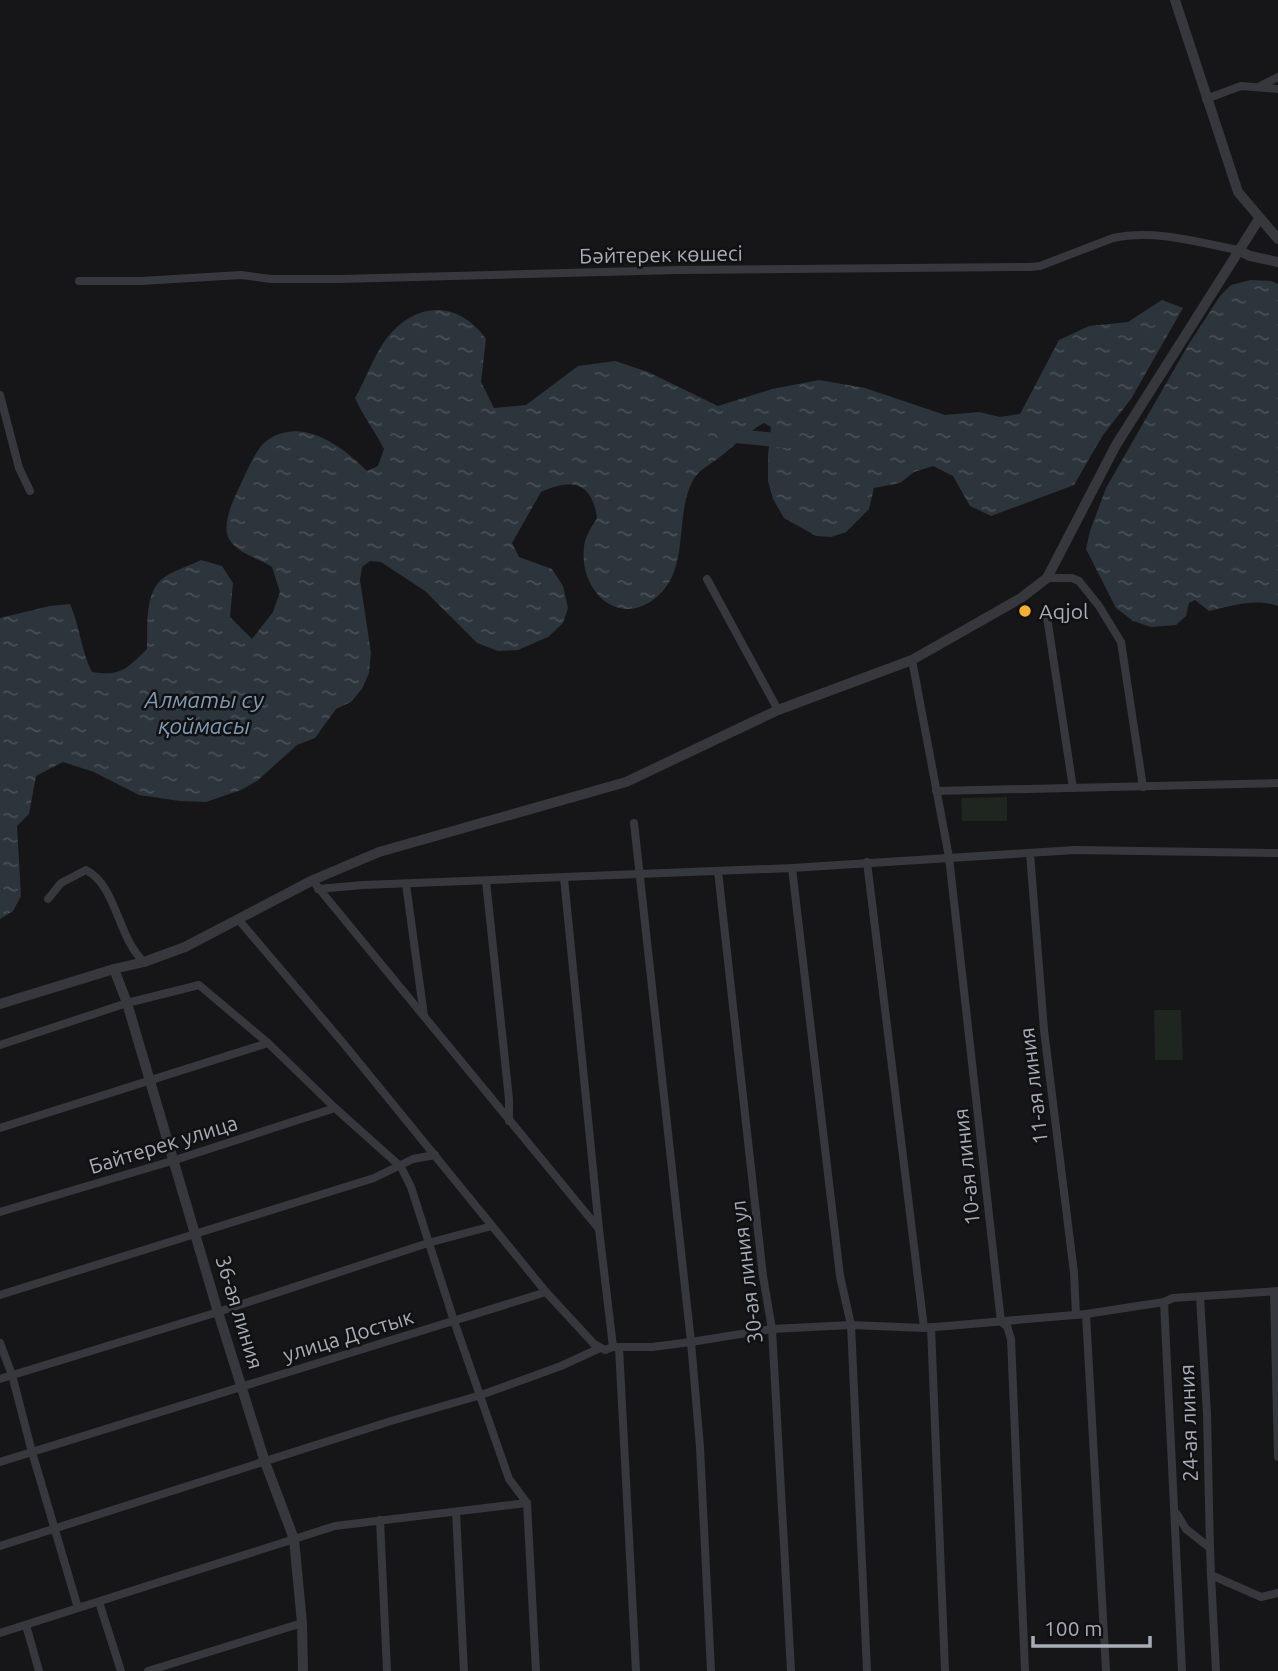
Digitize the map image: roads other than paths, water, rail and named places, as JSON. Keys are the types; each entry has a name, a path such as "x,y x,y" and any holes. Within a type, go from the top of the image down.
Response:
{"street":[{"path":"1175,0 1238,192 1278,239"},
{"path":"1258,88 1278,78"},
{"path":"1206,99 1241,86 1278,89"},
{"path":"0,1004 144,962 185,947 379,852 626,782 778,710 912,660 1021,598 1047,578 1116,445 1259,219"},
{"name":"Бәйтерек көшесі","path":"79,281 141,281 241,275 271,279 340,279 679,270 1029,267 1040,266 1124,235 1164,235 1238,250"},
{"path":"1238,250 1250,256 1278,262"},
{"path":"0,395 19,468 30,491"},
{"path":"1047,578 1072,578 1079,581 1099,606 1121,642 1143,788"},
{"path":"707,579 778,710"},
{"path":"1047,617 1073,788"},
{"name":"10-ая линия","path":"912,660 949,857 1001,1322 1007,1326 1011,1339 1025,1671"},
{"path":"936,791 1278,783"},
{"path":"634,822 691,1342 700,1447 712,1671"},
{"path":"315,884 406,884 792,868 1074,850 1278,853"},
{"name":"11-ая линия","path":"1030,853 1044,1030 1074,1273 1076,1315"},
{"path":"867,862 927,1328 946,1671"},
{"path":"792,868 840,1276 851,1325 867,1671"},
{"path":"48,899 61,883 86,870 97,876 105,887 125,936 135,954 144,962"},
{"name":"30-ая линия ул","path":"718,871 763,1276 772,1329 791,1671"},
{"path":"564,878 599,1229 616,1347 636,1671"},
{"path":"486,881 509,1121"},
{"path":"315,884 599,1229"},
{"path":"406,884 424,1016"},
{"path":"238,919 435,1154 546,1292 600,1348 652,1347 772,1329 851,1325 927,1328 1001,1322 1086,1314 1164,1302 1173,1298 1276,1291 1278,1457"},
{"name":"36-ая линия","path":"114,969 127,1003 265,1462 294,1539 302,1623 303,1671"},
{"path":"0,1045 127,1003 199,985 268,1043 401,1167 411,1187 509,1479 527,1503 536,1671"},
{"path":"0,1128 268,1043"},
{"name":"Байтерек улица","path":"0,1212 175,1160 335,1108"},
{"path":"0,1295 374,1178 413,1159 435,1154"},
{"path":"0,1379 218,1312 428,1243 492,1226"},
{"name":"улица Достык","path":"0,1462 546,1292"},
{"name":"24-ая линия","path":"1200,1297 1207,1414 1211,1575"},
{"path":"1164,1302 1182,1671"},
{"path":"1086,1314 1105,1671"},
{"path":"0,1343 12,1375 78,1608"},
{"path":"0,1546 391,1421 481,1395 561,1366 600,1348"},
{"path":"0,1633 335,1525 527,1503"},
{"path":"456,1512 464,1671"},
{"path":"1176,1513 1186,1529 1210,1548"},
{"path":"380,1520 387,1671"},
{"path":"1216,1671 1211,1575 1261,1597 1278,1593"},
{"path":"99,1602 121,1671"},
{"path":"148,1671 302,1623"},
{"path":"26,1625 39,1671"}],"water":[{"path":"1251,280 1278,284 1278,606 1252,603 1209,611 1195,600 1189,603 1186,616 1176,625 1151,627 1133,621 1116,608 1086,549 1090,531 1106,488 1187,347 1220,296 1231,285"},
{"name":"Алматы су қоймасы","path":"1162,300 1183,308 1131,399 1103,435 1074,485 991,516 970,506 953,476 933,466 914,472 900,483 874,488 869,509 846,532 831,537 816,536 784,518 773,499 768,481 771,427 764,423 702,470 693,480 687,495 678,559 673,575 653,600 639,607 625,609 613,606 602,599 587,576 584,562 585,543 597,518 585,490 579,486 562,485 541,492 512,543 519,557 552,569 563,586 568,608 563,623 548,637 518,650 498,651 477,643 425,591 381,562 370,561 362,567 360,580 371,653 369,673 362,689 351,702 336,709 315,738 297,745 257,781 241,790 206,802 139,795 94,772 63,762 36,776 29,814 17,826 21,896 13,911 0,919 0,618 70,604 92,672 117,672 129,666 147,649 149,603 156,586 170,574 201,560 222,566 233,583 230,617 252,639 273,612 280,592 272,567 236,547 228,537 229,513 250,465 264,443 291,431 319,436 345,452 367,471 378,466 384,449 355,398 386,339 410,317 437,310 463,317 475,326 486,339 481,382 494,408 526,405 578,366 615,361 648,372 718,406 772,389 819,380 865,388 945,415 979,412 1000,417 1020,414 1059,340 1089,326 1128,322"}],"waterway":[{"path":"724,435 787,441"}],"place":[{"name":"Aqjol","path":"1025,611"}]}
